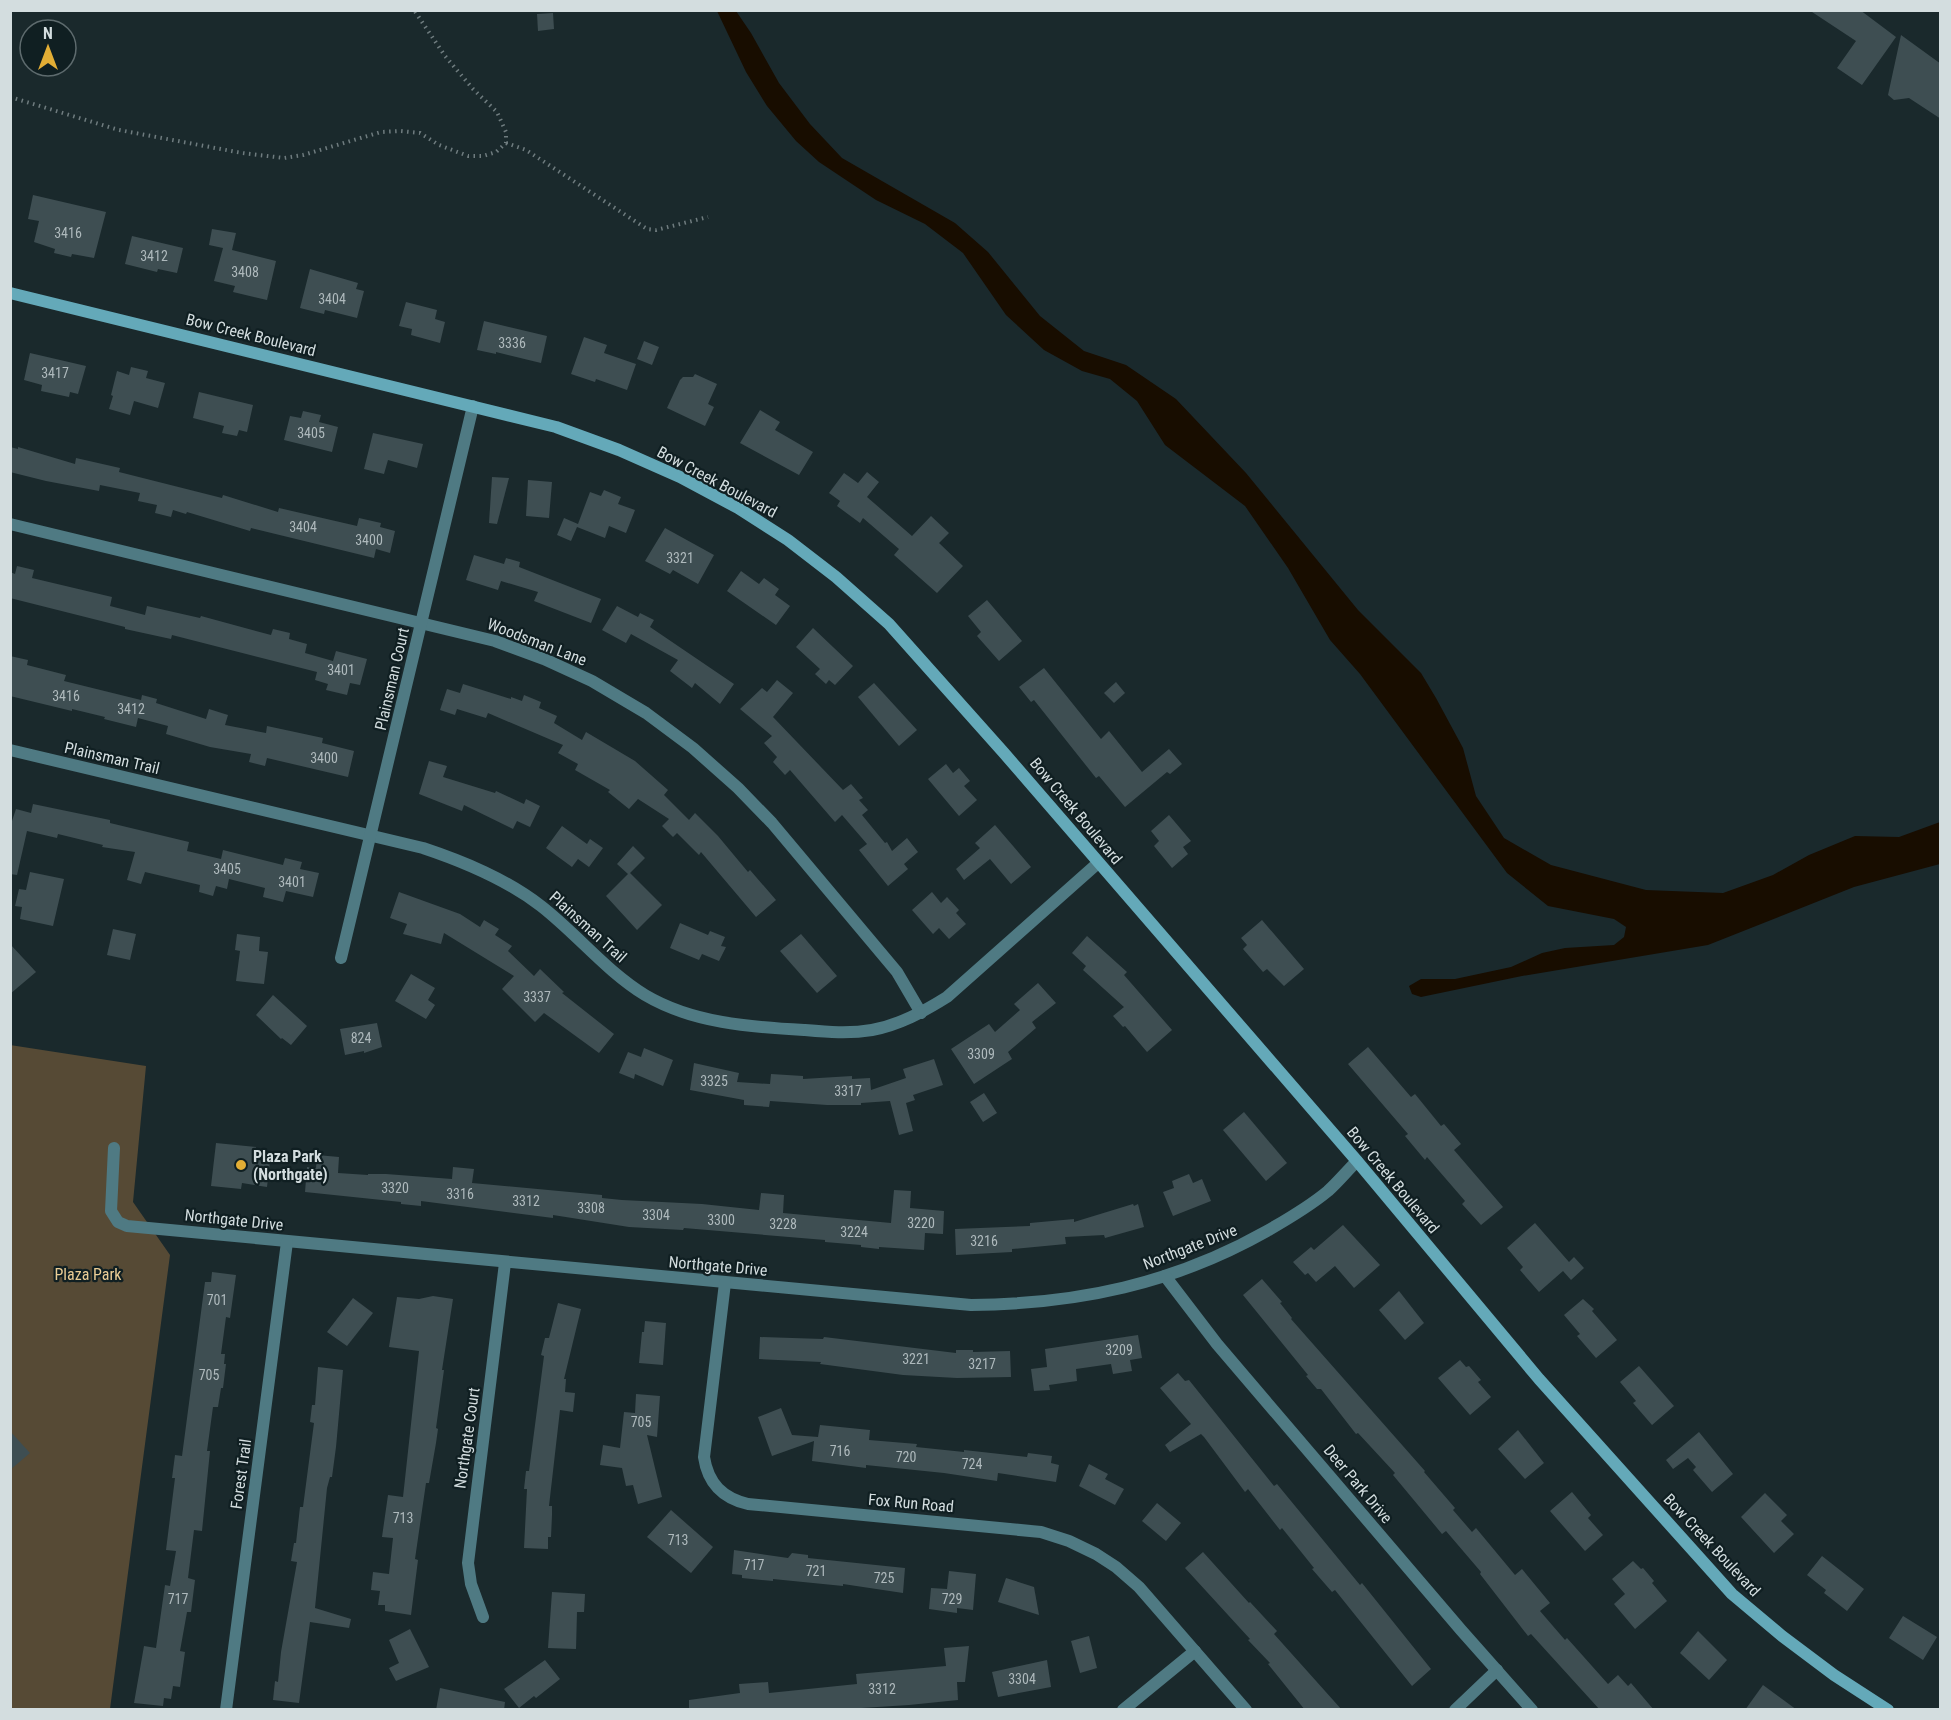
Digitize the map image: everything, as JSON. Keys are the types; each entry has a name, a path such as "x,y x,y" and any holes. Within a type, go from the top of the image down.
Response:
{"street":[{"name":"Bow Creek Boulevard","path":"10,292 556,427 619,450 680,477 738,508 788,540 836,577 889,624 1004,753 1357,1161 1539,1379 1732,1594 1825,1669 1888,1710"},
{"name":"Plainsman Court","path":"341,958 473,406"},
{"name":"Woodsman Lane","path":"10,524 495,641 544,659 592,681 646,713 693,748 772,822 897,972 921,1013"},
{"name":"Plainsman Trail","path":"10,750 423,848 459,861 501,880 539,905 619,977 646,995 690,1014 767,1028 843,1033 900,1022 921,1013 947,997 1098,863"},
{"name":"Northgate Drive","path":"114,1148 111,1211 118,1222 127,1226 970,1305 1020,1304 1070,1299 1118,1290 1165,1276 1212,1258 1283,1222 1327,1191 1357,1161"},
{"name":"Forest Trail","path":"226,1710 287,1242"},
{"name":"Northgate Court","path":"483,1617 471,1584 468,1563 505,1263"},
{"name":"Deer Park Drive","path":"1165,1276 1217,1344 1532,1710"},
{"name":"Fox Run Road","path":"725,1283 704,1457 712,1482 722,1493 734,1501 748,1504 1041,1532 1069,1541 1116,1567 1138,1587 1246,1710"},
{"path":"1123,1710 1195,1651"},
{"path":"1455,1710 1497,1670"}],"path":[{"path":"10,97 119,130 242,153 284,158 303,155 381,132 401,131 420,134 439,145 468,156 483,156 496,152 506,143 506,132 497,112 473,89 445,56 414,10"},
{"path":"506,143 526,150 647,229 656,230 708,217"}],"green space":[{"name":"Plaza Park","path":"10,1045 146,1066 133,1202 170,1255 110,1709 11,1709"}],"shaded area":[{"path":"717,11 736,11 779,83 810,124 842,158 955,223 988,252 1040,316 1084,351 1126,365 1176,399 1246,473 1358,610 1421,673 1463,748 1476,796 1504,838 1551,865 1646,890 1723,893 1773,875 1809,855 1855,836 1899,837 1940,822 1940,864 1854,887 1708,945 1522,976 1421,997 1412,994 1409,986 1421,979 1455,979 1511,967 1542,953 1565,948 1614,945 1624,937 1626,927 1614,919 1548,906 1507,873 1360,674 1330,640 1288,568 1245,506 1165,445 1137,401 1110,379 1082,371 1044,350 1006,315 963,253 925,224 876,200 819,162 796,141 767,106 746,72"}],"building":[{"path":"1809,10 1860,10 1896,37 1862,85 1837,68 1856,41"},
{"path":"553,13 554,29 538,31 537,14"},
{"path":"1901,35 1941,64 1941,119 1909,98 1894,100 1888,95"},
{"path":"33,195 106,212 94,258 72,254 71,257 54,253 55,249 34,242 39,221 28,219"},
{"path":"212,229 236,233 232,250 276,261 267,300 233,292 235,286 214,281 223,248 209,245"},
{"path":"132,236 183,248 177,273 158,269 157,272 125,264"},
{"path":"310,269 358,283 356,289 364,291 357,318 325,310 324,314 300,308"},
{"path":"406,302 437,310 435,319 445,322 440,343 411,335 412,329 399,326"},
{"path":"484,321 547,336 541,363 496,352 496,354 477,350"},
{"path":"584,337 607,345 604,353 636,364 627,390 596,379 595,382 571,374"},
{"path":"644,341 659,347 652,365 637,359"},
{"path":"30,353 86,366 78,394 70,392 69,397 41,391 42,385 24,380"},
{"path":"131,367 148,371 146,378 165,383 158,408 134,401 130,415 109,409 117,371 129,375"},
{"path":"695,374 717,384 708,404 714,407 705,426 667,408 680,380 683,377 693,377"},
{"path":"199,392 253,405 247,432 239,430 237,436 222,433 224,426 193,418"},
{"path":"760,410 780,422 775,430 813,452 799,475 740,443"},
{"path":"303,411 321,415 319,422 338,427 332,452 284,440 290,416 301,418"},
{"path":"373,433 423,444 417,468 388,460 384,474 364,469"},
{"path":"10,447 18,449 18,447 75,464 76,458 120,468 119,472 222,498 223,495 278,512 279,508 357,526 359,518 381,523 380,527 395,531 390,553 376,549 374,558 251,528 250,531 187,512 186,514 173,510 171,517 155,513 157,505 138,501 140,493 100,485 99,491 10,472"},
{"path":"867,472 879,482 867,497 912,536 931,516 949,533 939,543 963,566 937,593 894,555 899,549 863,518 860,523 837,506 840,501 829,493 844,473 858,483"},
{"path":"492,477 509,478 497,524 489,523"},
{"path":"528,480 552,482 549,518 526,516"},
{"path":"604,490 621,497 618,504 635,510 626,533 609,526 605,538 577,527 571,541 557,535 564,518 578,524 590,492 601,496"},
{"path":"665,528 714,555 698,584 673,570 670,574 645,561"},
{"path":"474,555 504,564 506,558 520,562 519,567 601,599 591,623 534,601 538,592 501,581 498,590 466,580"},
{"path":"17,566 34,570 32,578 112,597 110,606 145,615 147,606 200,618 201,616 271,635 273,629 290,633 289,639 307,644 305,653 333,661 336,651 367,659 360,685 350,683 347,695 326,690 328,684 315,680 317,672 172,635 171,639 125,629 125,627 10,598 10,572 15,574"},
{"path":"741,571 759,584 764,578 779,589 775,595 790,606 776,625 727,591"},
{"path":"987,600 1022,641 999,661 977,636 981,632 968,616"},
{"path":"617,606 638,617 640,613 654,620 650,627 734,684 720,704 695,683 692,688 670,671 678,660 631,634 626,643 602,630"},
{"path":"813,628 853,666 835,685 829,680 826,684 815,674 820,669 796,647"},
{"path":"10,656 28,660 27,665 66,675 64,681 141,700 142,695 157,699 156,703 206,719 209,709 228,715 225,725 266,733 267,726 323,738 322,743 354,751 348,777 267,758 265,766 249,762 251,754 210,747 166,734 168,726 138,718 136,727 104,719 105,717 10,696"},
{"path":"1044,668 1101,739 1109,731 1142,772 1169,749 1182,764 1170,774 1167,772 1125,807 1099,776 1096,778 1034,700 1031,702 1019,687"},
{"path":"777,680 793,693 773,717 843,790 851,784 863,798 859,800 868,810 862,815 885,843 887,842 892,851 907,838 918,852 904,864 908,869 888,886 859,850 867,844 842,815 835,822 790,770 785,775 773,762 777,757 764,743 772,736 740,709 762,688 767,692"},
{"path":"1116,682 1125,693 1114,703 1104,693"},
{"path":"874,683 917,730 899,746 858,697"},
{"path":"463,684 511,699 511,697 522,701 524,695 541,702 539,708 557,716 554,723 582,740 586,732 635,761 668,790 664,795 689,820 695,813 776,900 756,917 701,852 699,855 677,833 673,837 662,826 669,819 638,799 629,809 608,792 610,790 575,770 578,764 558,753 563,745 488,713 486,718 457,709 455,715 440,710 447,689 460,693"},
{"path":"429,761 447,766 443,777 495,793 496,791 524,804 526,799 540,806 530,827 517,821 513,829 464,805 462,811 419,794"},
{"path":"946,764 953,773 959,768 970,781 964,786 977,800 959,816 928,779"},
{"path":"33,804 110,820 110,823 189,842 187,851 221,859 223,850 283,865 285,858 302,862 300,869 319,873 313,897 286,891 283,902 263,897 265,888 229,879 227,889 216,886 213,896 199,892 200,885 145,872 141,884 127,880 135,852 102,847 103,845 58,834 57,838 27,831 17,875 10,874 10,827 16,809 31,813"},
{"path":"1169,815 1191,841 1183,847 1188,854 1172,868 1154,846 1159,841 1151,831"},
{"path":"995,825 1031,867 1011,884 990,859 964,880 956,869 980,848 975,843"},
{"path":"562,826 587,844 590,839 603,848 589,867 578,859 572,867 546,848"},
{"path":"633,846 645,858 630,873 662,905 637,930 606,896 628,874 617,864"},
{"path":"30,872 64,879 53,926 20,919 22,907 15,906 19,889 26,890"},
{"path":"399,892 460,914 480,927 484,920 499,929 495,935 512,946 508,951 534,976 540,969 564,992 562,993 614,1034 599,1053 544,1013 535,1022 502,989 514,976 444,933 441,944 403,934 407,924 390,918"},
{"path":"932,892 941,903 947,897 959,910 956,913 966,924 949,939 939,928 933,934 912,910"},
{"path":"1262,920 1304,969 1284,986 1267,969 1263,972 1243,949 1247,945 1241,938"},
{"path":"680,923 708,935 710,931 725,937 721,946 726,947 719,961 702,954 699,960 670,948"},
{"path":"113,929 136,934 130,960 107,955"},
{"path":"237,934 260,937 259,951 268,952 264,984 236,981 240,951 235,950"},
{"path":"801,934 837,976 817,993 780,951"},
{"path":"1087,936 1127,972 1124,975 1172,1030 1147,1052 1125,1026 1123,1027 1113,1016 1124,1007 1083,970 1086,966 1072,953"},
{"path":"10,944 36,972 10,994"},
{"path":"411,974 435,988 428,1000 435,1005 426,1019 395,1001"},
{"path":"1038,983 1056,1003 1032,1022 1036,1028 1008,1052 1012,1059 974,1084 951,1049 989,1024 995,1032 1020,1010 1014,1004"},
{"path":"273,995 307,1026 291,1045 281,1039 256,1015"},
{"path":"377,1023 382,1047 364,1053 364,1051 345,1055 340,1029"},
{"path":"1368,1047 1411,1097 1415,1094 1441,1126 1444,1124 1461,1144 1454,1150 1503,1207 1481,1225 1462,1204 1465,1201 1427,1157 1425,1160 1405,1136 1408,1134 1348,1064"},
{"path":"644,1048 673,1060 663,1086 635,1074 634,1079 619,1073 628,1052 641,1057"},
{"path":"934,1059 943,1085 913,1095 915,1100 906,1103 913,1131 899,1135 890,1101 861,1103 861,1105 827,1105 770,1101 769,1107 744,1105 744,1100 690,1090 694,1063 739,1073 737,1082 770,1084 771,1074 803,1076 803,1079 852,1076 852,1079 870,1078 871,1090 906,1078 903,1069"},
{"path":"984,1093 997,1113 983,1122 970,1102"},
{"path":"1244,1112 1287,1163 1266,1181 1223,1130"},
{"name":"Plaza Park (Northgate)","path":"216,1143 256,1147 255,1160 270,1161 267,1187 242,1183 241,1189 211,1186"},
{"path":"317,1155 339,1157 338,1173 452,1179 453,1167 474,1169 472,1183 602,1195 602,1198 622,1200 702,1204 759,1210 761,1193 784,1195 783,1213 891,1223 894,1190 911,1191 910,1208 944,1211 943,1234 925,1233 924,1250 879,1247 879,1249 825,1242 825,1240 684,1228 683,1230 629,1227 553,1215 553,1218 421,1201 421,1206 305,1192 307,1167 316,1168"},
{"path":"1189,1174 1193,1183 1202,1179 1211,1201 1173,1216 1163,1192 1174,1188 1172,1181"},
{"path":"1133,1204 1134,1206 1138,1204 1144,1227 1105,1238 1104,1235 1065,1237 1066,1244 1012,1249 1012,1252 956,1255 955,1229 1030,1226 1030,1223 1074,1219 1074,1222"},
{"path":"1535,1223 1569,1262 1574,1257 1584,1268 1571,1280 1563,1271 1539,1292 1520,1270 1523,1267 1507,1248"},
{"path":"1343,1225 1380,1265 1354,1288 1335,1266 1316,1282 1308,1273 1305,1275 1293,1262 1311,1247 1314,1250"},
{"path":"212,1272 236,1275 230,1318 226,1317 221,1354 225,1354 224,1364 226,1364 223,1388 221,1388 218,1407 213,1407 207,1451 210,1451 202,1531 194,1530 188,1578 195,1580 191,1612 187,1612 180,1651 185,1652 180,1687 173,1686 171,1699 164,1698 163,1706 134,1703 144,1646 156,1648 165,1585 170,1586 176,1551 166,1550 175,1478 172,1478 175,1455 182,1456 205,1282 211,1282"},
{"path":"1262,1279 1282,1302 1280,1303 1291,1319 1425,1471 1472,1532 1476,1528 1515,1575 1522,1569 1550,1603 1540,1611 1565,1640 1567,1638 1608,1684 1618,1675 1628,1686 1631,1683 1654,1710 1600,1710 1531,1634 1528,1636 1480,1574 1481,1572 1446,1531 1442,1534 1393,1475 1395,1473 1358,1433 1356,1434 1321,1389 1317,1389 1243,1295"},
{"path":"1399,1291 1424,1323 1405,1340 1379,1310"},
{"path":"433,1296 453,1299 442,1370 444,1370 436,1443 429,1483 426,1483 415,1559 418,1560 411,1615 385,1611 385,1605 378,1605 380,1591 371,1590 373,1572 389,1574 393,1538 382,1537 388,1495 403,1497 419,1351 389,1347 397,1297 419,1299"},
{"path":"353,1298 373,1313 347,1346 327,1332"},
{"path":"1583,1299 1594,1309 1592,1311 1617,1340 1596,1358 1577,1336 1580,1334 1564,1315"},
{"path":"558,1303 581,1309 564,1379 566,1379 565,1392 575,1393 573,1412 560,1410 549,1506 552,1506 552,1515 548,1549 524,1548 527,1489 524,1489 526,1471 529,1471 544,1356 541,1355 545,1338 549,1338"},
{"path":"645,1321 666,1323 663,1365 639,1363"},
{"path":"1138,1335 1142,1358 1130,1360 1132,1371 1113,1374 1111,1364 1076,1369 1077,1381 1049,1385 1050,1390 1034,1391 1031,1369 1047,1367 1045,1349"},
{"path":"760,1337 823,1339 824,1337 956,1353 956,1350 1010,1351 1011,1377 957,1378 903,1375 820,1364 821,1362 759,1359"},
{"path":"1460,1360 1466,1367 1469,1366 1481,1380 1478,1382 1491,1397 1470,1415 1438,1378"},
{"path":"1639,1366 1674,1406 1652,1425 1633,1403 1636,1401 1620,1382"},
{"path":"318,1367 343,1370 332,1477 330,1477 327,1488 315,1608 351,1619 349,1628 310,1622 299,1703 273,1700 275,1681 278,1682 297,1562 291,1561 294,1543 296,1543 300,1507 303,1507 314,1423 310,1422 312,1405 315,1405"},
{"path":"1178,1373 1185,1381 1189,1380 1274,1486 1277,1484 1360,1585 1362,1583 1431,1669 1412,1686 1335,1590 1332,1592 1312,1569 1314,1568 1282,1528 1280,1530 1248,1489 1245,1492 1201,1434 1170,1452 1165,1445 1191,1424 1160,1388"},
{"path":"636,1394 660,1396 657,1437 647,1435 662,1497 638,1504 633,1485 626,1486 622,1468 600,1465 603,1445 620,1448 624,1412 635,1413"},
{"path":"781,1408 792,1435 818,1437 820,1425 870,1430 869,1440 917,1444 916,1447 1027,1457 1028,1453 1052,1456 1051,1463 1059,1465 1056,1482 998,1473 997,1481 944,1473 866,1465 866,1468 812,1461 814,1441 772,1456 758,1417"},
{"path":"1518,1430 1544,1463 1525,1479 1498,1449"},
{"path":"10,1431 30,1453 10,1470"},
{"path":"1699,1432 1733,1474 1712,1492 1693,1470 1696,1467 1688,1458 1673,1469 1666,1460"},
{"path":"1089,1464 1108,1474 1105,1479 1124,1489 1115,1505 1079,1486"},
{"path":"1572,1492 1591,1515 1588,1518 1603,1535 1585,1551 1550,1511"},
{"path":"1765,1493 1787,1515 1781,1521 1794,1534 1774,1553 1741,1517"},
{"path":"1157,1503 1181,1523 1166,1541 1142,1521"},
{"path":"671,1510 713,1547 691,1573 647,1537"},
{"path":"734,1550 788,1558 792,1553 808,1555 808,1558 905,1568 903,1593 843,1584 843,1586 742,1578 742,1575 732,1574"},
{"path":"1203,1552 1277,1631 1274,1634 1342,1710 1305,1710 1268,1664 1270,1663 1248,1640 1250,1639 1185,1568"},
{"path":"1822,1556 1864,1589 1847,1611 1824,1593 1826,1590 1807,1575"},
{"path":"1633,1561 1641,1569 1643,1568 1667,1601 1635,1629 1614,1604 1625,1594 1612,1579"},
{"path":"949,1571 976,1574 973,1610 957,1608 957,1613 929,1609 931,1588 947,1589"},
{"path":"1006,1578 1034,1587 1039,1615 998,1602"},
{"path":"552,1592 585,1594 584,1612 577,1612 576,1649 548,1648"},
{"path":"1903,1616 1937,1637 1923,1660 1889,1638"},
{"path":"410,1629 429,1667 396,1681 389,1668 399,1663 389,1640"},
{"path":"1698,1631 1727,1660 1709,1680 1680,1653"},
{"path":"1089,1636 1097,1668 1080,1673 1071,1641"},
{"path":"969,1646 965,1682 957,1682 958,1700 830,1710 689,1710 689,1700 740,1693 739,1684 768,1682 769,1693 857,1684 856,1674 946,1666 944,1648"},
{"path":"545,1660 560,1679 519,1708 504,1689"},
{"path":"1047,1660 1051,1687 998,1697 992,1672"},
{"path":"1763,1685 1797,1710 1745,1710"},
{"path":"440,1688 505,1702 504,1710 436,1710"}],"place":[{"name":"Plaza Park (Northgate)","path":"241,1165"}]}
